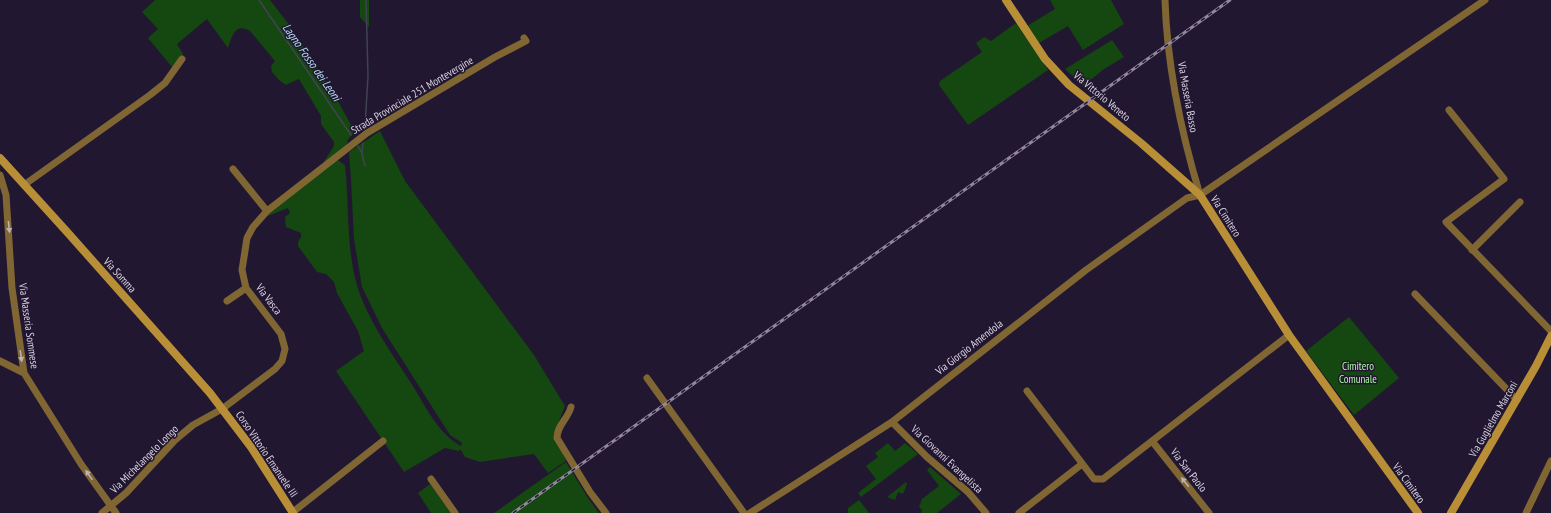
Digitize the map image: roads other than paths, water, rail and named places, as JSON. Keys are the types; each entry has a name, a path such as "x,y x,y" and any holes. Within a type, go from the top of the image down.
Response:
{"street":[{"name":"Via Vittorio Veneto","path":"1006,0 1035,45 1059,75 1075,90 1141,143 1200,195"},
{"name":"Via Masseria Basso","path":"1165,0 1169,50 1176,100 1186,149 1200,195"},
{"name":"Via Cimitero","path":"1418,513 1289,335 1200,195 1485,0"},
{"name":"Strada Provinciale 251 Montevergine","path":"311,176 368,133 495,57 526,41 524,38"},
{"path":"24,185 150,95 165,83 182,59"},
{"path":"1449,110 1504,179 1446,222 1551,331"},
{"name":"Via Somma","path":"0,158 152,327 222,409"},
{"path":"233,169 267,211"},
{"name":"Via Masseria Sommese","path":"0,175 12,288 24,373 81,464 116,513"},
{"name":"Via Vasca","path":"222,409 275,369 282,361 285,348 281,334 246,288 242,270 247,238 253,227 267,211 311,176"},
{"name":"Via Giorgio Amendola","path":"750,513 892,422 1086,270 1187,198 1200,195"},
{"path":"1472,250 1520,202"},
{"path":"227,301 246,288"},
{"path":"1415,294 1517,400"},
{"path":"1027,391 1094,479 1103,479 1289,335"},
{"name":"Via Guglielmo Marconi","path":"1451,513 1517,400 1551,336"},
{"path":"0,361 24,373"},
{"path":"647,378 744,513"},
{"path":"571,407 558,429 557,438 590,492 606,513"},
{"name":"Via Michelangelo Longo","path":"102,513 111,507 174,440 193,425 222,409"},
{"name":"Corso Vittorio Emanuele III","path":"222,409 251,447 293,513"},
{"name":"Via Giovanni Evangelista","path":"892,422 926,457 968,492 985,512"},
{"path":"293,513 383,441"},
{"name":"Via San Paolo","path":"1152,441 1209,513"},
{"path":"1526,513 1551,460"},
{"path":"1019,513 1082,464"},
{"path":"431,479 456,513"}],"waterway":[{"name":"Lagno Fosso dei Leoni","path":"259,0 351,135"},
{"path":"365,127 368,76 366,0"},
{"name":"Lagno Fosso dei Leoni","path":"363,143 362,153 365,166"},
{"name":"Lagno Fosso dei Leoni","path":"358,146 362,153"}],"railway":[{"path":"513,513 1230,0"}],"park label":[{"name":"Cimitero Comunale","path":"1358,372"}]}
